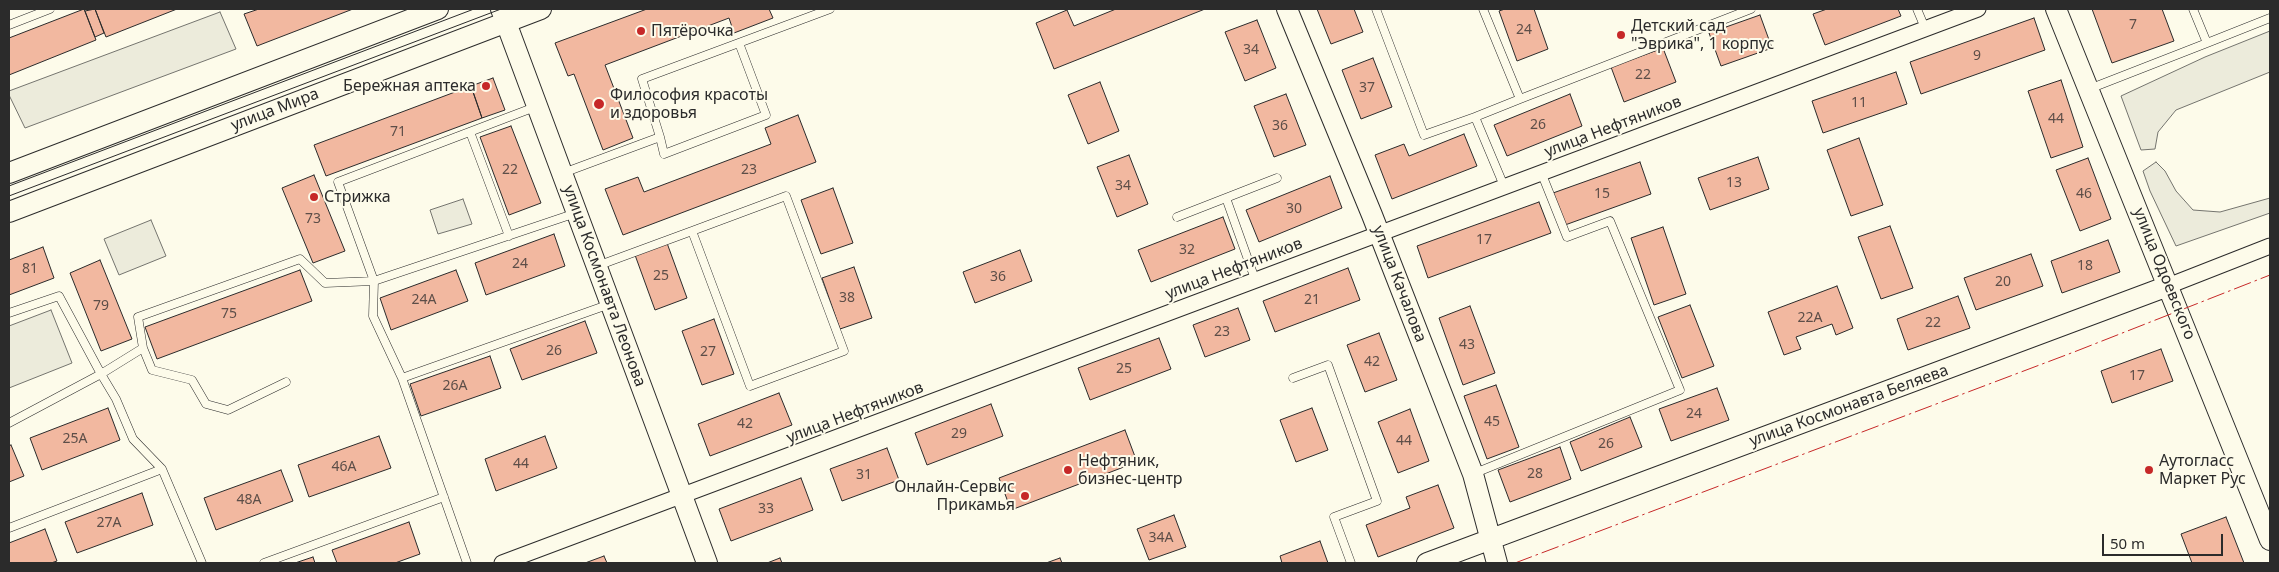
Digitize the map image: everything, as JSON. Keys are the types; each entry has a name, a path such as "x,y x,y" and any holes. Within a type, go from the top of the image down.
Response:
{"street":[{"path":"9,173 438,9"},
{"name":"улица Мира","path":"9,212 503,15 541,9"},
{"name":"улица Качалова","path":"1287,9 1379,233 1473,474 1497,563"},
{"name":"улица Нефтяников","path":"502,563 1978,9"},
{"name":"улица Одоевского","path":"2056,9 2270,540"},
{"name":"улица Космонавта Леонова","path":"503,15 707,563"},
{"name":"улица Космонавта Беляева","path":"1427,563 2168,286 2270,246"}],"lane":[{"path":"9,25 50,9"},
{"path":"739,43 766,115 664,154 642,79 830,9"},
{"path":"1376,9 1424,136 1751,9"},
{"path":"1483,9 1520,99"},
{"path":"1918,9 1925,28"},
{"path":"2193,9 2206,43"},
{"path":"2089,89 2270,18"},
{"path":"467,563 402,378 373,316 374,281 338,182 537,106"},
{"path":"1476,117 1504,186"},
{"path":"470,132 509,236"},
{"path":"562,174 660,137"},
{"path":"1473,474 1680,390 1610,221 1567,236 1541,172"},
{"path":"1177,217 1277,178"},
{"path":"597,266 786,196 844,351 750,386 692,231"},
{"path":"1226,198 1255,279"},
{"path":"286,382 228,410 206,404 192,380 152,370 144,348 138,317 300,259 325,283 374,281 577,213"},
{"path":"9,313 59,296 116,399 133,439 162,469 202,563"},
{"path":"402,378 611,304"},
{"path":"9,423 101,374 144,348"},
{"path":"1293,378 1328,365 1377,501 1334,517 1351,563"},
{"path":"9,528 162,469"},
{"path":"264,563 444,497"}],"shaded area":[{"path":"220,12 236,49 25,128 9,95 9,91"},
{"path":"2270,31 2270,72 2176,110 2158,132 2155,149 2141,150 2121,96 2205,57"},
{"path":"2156,162 2165,171 2176,191 2193,210 2220,212 2270,198 2270,213 2176,246 2150,191 2143,171"},
{"path":"463,199 472,224 438,234 430,210"},
{"path":"151,220 166,256 119,275 104,239"},
{"path":"51,310 72,363 9,388 9,326"}],"building":[{"path":"84,9 96,40 9,75 9,38"},
{"path":"95,9 104,33 95,37 85,11"},
{"path":"95,9 177,9 106,37"},
{"path":"259,9 353,9 257,46 244,14"},
{"path":"647,9 769,9 773,18 734,33 729,18 605,65 633,138 603,150 574,74 568,76 555,43"},
{"path":"1116,9 1205,9 1054,69 1036,23 1067,10 1074,26"},
{"path":"1317,9 1354,9 1363,32 1331,44"},
{"path":"1505,9 1534,9 1548,49 1517,61 1499,11"},
{"path":"1827,9 1898,9 1901,16 1825,45 1813,14"},
{"path":"2092,9 2162,9 2174,41 2112,63"},
{"path":"1760,15 1772,48 1721,66 1709,33"},
{"path":"2034,18 2045,50 1921,94 1910,62"},
{"path":"1257,20 1276,68 1245,81 1225,32"},
{"path":"1663,48 1676,82 1624,102 1611,67"},
{"path":"1373,58 1392,107 1361,119 1342,70"},
{"path":"1896,72 1907,104 1823,133 1812,101"},
{"path":"493,78 505,110 482,118 471,86"},
{"path":"2061,80 2083,147 2051,158 2028,91"},
{"path":"1100,82 1119,131 1088,144 1068,95"},
{"path":"471,86 482,118 326,176 314,145"},
{"path":"1286,94 1306,145 1274,157 1254,106"},
{"path":"1570,94 1582,126 1507,156 1494,125"},
{"path":"798,115 816,162 623,235 605,189 638,177 644,192 771,144 765,128"},
{"path":"511,126 541,203 509,215 480,137"},
{"path":"1464,134 1477,166 1392,199 1375,155 1404,144 1409,156"},
{"path":"1859,138 1883,205 1851,216 1827,150"},
{"path":"1129,155 1148,204 1117,217 1097,167"},
{"path":"1758,157 1769,189 1710,210 1698,178"},
{"path":"2088,158 2111,219 2080,231 2056,170"},
{"path":"1640,162 1651,194 1565,225 1553,193"},
{"path":"314,175 345,251 313,263 282,188"},
{"path":"1330,176 1342,208 1259,242 1246,210"},
{"path":"833,188 853,243 821,254 801,200"},
{"path":"1539,202 1551,233 1428,278 1417,246"},
{"path":"1223,217 1235,249 1151,282 1138,250"},
{"path":"1890,226 1913,288 1881,299 1858,237"},
{"path":"1663,227 1686,294 1654,305 1631,238"},
{"path":"554,234 565,266 486,295 475,263"},
{"path":"2108,240 2120,272 2062,293 2051,261"},
{"path":"667,243 687,298 655,310 635,255"},
{"path":"43,247 54,278 9,295 9,260"},
{"path":"1020,250 1032,281 975,303 963,272"},
{"path":"2031,254 2043,286 1976,310 1964,278"},
{"path":"100,260 132,339 101,351 70,273"},
{"path":"854,267 872,318 840,329 822,278"},
{"path":"1348,268 1360,300 1275,332 1263,301"},
{"path":"300,270 312,301 157,359 145,327"},
{"path":"456,270 468,301 391,330 380,298"},
{"path":"1837,286 1853,328 1836,335 1832,324 1796,337 1801,349 1784,355 1768,312"},
{"path":"1958,296 1970,328 1908,350 1897,319"},
{"path":"1690,305 1714,366 1682,378 1658,317"},
{"path":"1470,306 1495,373 1463,385 1439,318"},
{"path":"1238,308 1250,340 1205,357 1193,325"},
{"path":"714,319 734,374 702,385 682,331"},
{"path":"585,321 597,353 522,380 510,349"},
{"path":"1379,333 1397,380 1365,392 1347,345"},
{"path":"1159,338 1171,369 1090,400 1078,368"},
{"path":"2161,349 2173,381 2112,403 2101,371"},
{"path":"490,356 501,388 421,416 410,384"},
{"path":"1496,385 1519,447 1487,459 1464,396"},
{"path":"1717,388 1729,420 1671,441 1659,409"},
{"path":"779,393 792,425 710,456 698,424"},
{"path":"991,404 1003,436 927,465 915,433"},
{"path":"108,408 120,440 42,470 30,438"},
{"path":"1312,408 1328,450 1296,462 1280,420"},
{"path":"1410,409 1429,461 1398,473 1378,422"},
{"path":"1630,417 1642,447 1581,471 1570,442"},
{"name":"Нефтяник, бизнес-центр","path":"1125,430 1137,462 1011,510 999,478"},
{"path":"379,436 391,468 309,497 298,465"},
{"path":"545,436 557,468 496,491 485,459"},
{"path":"11,445 24,476 9,482 9,446"},
{"path":"1560,447 1571,479 1510,502 1498,470"},
{"path":"887,448 899,480 842,501 830,469"},
{"path":"281,470 293,501 216,530 204,498"},
{"path":"801,478 813,510 731,541 719,509"},
{"path":"1438,485 1454,528 1378,557 1366,525 1410,508 1406,497"},
{"path":"142,493 153,525 77,553 65,522"},
{"path":"1174,515 1186,547 1149,560 1137,529"},
{"path":"2226,517 2244,563 2192,563 2181,534"},
{"path":"409,522 420,554 395,563 337,563 332,550"},
{"path":"45,529 57,561 51,563 9,563 9,543"},
{"path":"1320,541 1328,563 1282,563 1280,556"},
{"path":"604,556 607,563 585,563"},
{"path":"313,557 315,563 295,563"},
{"path":"780,558 782,563 767,563"},
{"path":"1060,558 1062,563 1046,563"}],"tram line":[{"path":"9,186 474,9"},
{"path":"9,196 501,9"}],"power":[{"path":"1515,563 2074,352 2270,275"}],"place":[{"name":"Пятёрочка","path":"641,31"},
{"name":"Детский сад \"Эврика\", 1 корпус","path":"1621,35"},
{"name":"Бережная аптека","path":"486,86"},
{"name":"Философия красоты и здоровья","path":"599,104"},
{"name":"Стрижка","path":"314,197"},
{"name":"Нефтяник, бизнес-центр","path":"1068,470"},
{"name":"Аутогласс Маркет Рус","path":"2149,470"},
{"name":"Онлайн-Сервис Прикамья","path":"1025,496"}]}
